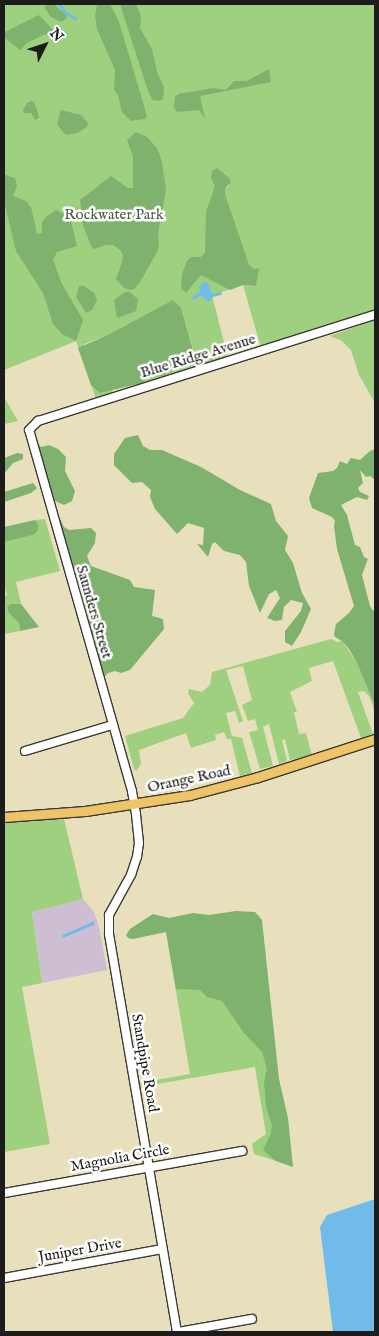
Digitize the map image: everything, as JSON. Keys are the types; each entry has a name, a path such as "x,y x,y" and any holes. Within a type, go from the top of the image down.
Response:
{"main road":[{"name":"Orange Road","path":"4,817 85,811 201,792 338,752 375,739"}],"street":[{"name":"Blue Ridge Avenue","path":"30,428 38,421 375,315"},
{"name":"Saunders Street","path":"30,428 29,436 134,804"},
{"path":"25,751 112,725"},
{"name":"Standpipe Road","path":"134,804 139,837 137,857 131,875 111,910 108,928 150,1167 162,1249 178,1332"},
{"name":"Magnolia Circle","path":"4,1193 242,1151"},
{"name":"Juniper Drive","path":"4,1278 162,1249"},
{"path":"178,1332 252,1319"}],"shaded area":[{"path":"83,899 94,912 99,926 107,970 42,983 32,912"}],"green space":[{"name":"Rockwater Park","path":"4,4 375,4 375,311 261,348 243,285 212,295 228,358 96,399 76,341 4,370","holes":["217,169 226,176 229,186 225,189 225,194 249,265 254,269 258,268 256,286 243,285","181,308 195,356 163,376 148,378 142,383 113,392 84,344"]},
{"path":"49,4 55,5 67,16 66,19 61,22 51,17 44,7"},
{"path":"97,4 110,4 119,22 145,109 147,117 144,119 131,121 122,112 118,95 114,90 115,70 97,29 95,16"},
{"path":"120,4 136,4 141,16 140,28 152,49 157,72 164,87 163,99 160,101 152,100 147,88"},
{"path":"39,15 55,32 53,34 43,35 27,43 20,50 5,38 5,32"},
{"path":"269,69 271,82 200,96 205,119 199,110 177,112 174,107 175,97 178,94 213,88 226,90 234,81 247,81"},
{"path":"34,102 38,113 39,118 35,120 31,113 24,113 23,110 27,103"},
{"path":"61,110 81,115 88,123 87,127 77,133 67,135 57,124"},
{"path":"136,132 147,137 157,148 162,162 166,190 158,233 159,244 157,252 140,282 134,289 130,290 124,288 116,279 123,255 120,250 113,245 94,249 91,246 83,225 80,200 111,176 128,188 133,188 133,157 127,140"},
{"path":"217,168 231,182 225,189 225,194 249,265 254,269 259,268 256,286 243,285 230,290 201,275 186,293 181,288 182,274 187,261 191,257 201,257 205,253 206,212 215,186 211,178 212,171"},
{"path":"4,174 15,178 17,185 13,196 26,201 31,207 37,234 42,233 42,222 56,210 70,217 77,246 57,252 53,260 62,284 83,320 76,341 62,334 53,324 43,293 16,251 4,201"},
{"path":"79,286 84,286 94,293 97,300 92,310 86,313 76,297"},
{"path":"125,292 129,292 138,299 136,311 117,318 114,300"},
{"path":"173,300 181,308 195,357 163,376 148,378 142,383 100,393 91,385 78,348 110,334"},
{"path":"375,320 375,403 359,375 351,350 342,341 330,336"},
{"path":"4,397 18,421 4,424"},
{"path":"138,435 143,446 150,450 162,450 201,467 240,490 271,504 276,521 288,536 285,550 293,563 302,593 311,609 301,632 292,646 285,642 285,631 301,611 303,603 291,600 284,607 282,620 275,621 267,618 280,598 276,590 269,594 260,613 249,586 246,562 240,555 224,551 215,542 212,544 208,557 197,544 203,545 204,528 188,523 177,534 155,509 150,497 151,490 142,482 132,483 114,465 114,454 125,438"},
{"path":"35,441 41,447 49,445 58,449 66,457 65,471 75,491 72,501 64,505 55,501 53,504 64,527 69,530 91,528 96,533 95,543 87,556 91,566 130,580 134,587 155,590 152,616 163,619 164,629 130,670 121,673 115,671 108,673 104,677 35,449"},
{"path":"375,449 375,480 370,476 366,477 360,470 363,483 358,488 360,492 369,496 367,500 357,497 341,505 347,515 355,545 360,547 364,557 368,559 362,575 370,606 375,613 375,706 357,663 349,649 334,634 336,624 354,606 337,549 335,521 332,517 312,508 309,498 318,473 333,471 337,468 340,461 347,464 351,458 360,460"},
{"path":"17,453 23,454 23,459 13,463 4,474 4,458"},
{"path":"33,483 37,488 31,493 4,502 4,492"},
{"path":"45,519 60,571 16,582 21,604 11,604 14,617 19,623 20,631 4,634 4,596 7,595 4,585 4,542 33,535 39,525 35,520"},
{"path":"35,520 39,525 37,532 33,535 4,542 4,527"},
{"path":"11,604 21,604 39,627 20,631 19,623 9,613 7,607"},
{"path":"331,639 337,642 342,641 357,663 375,706 375,712 369,696 364,691 358,692 373,734 361,738 333,661 309,668 312,681 290,692 297,712 294,712 299,734 306,733 312,755 290,760 285,739 282,740 287,761 279,764 269,724 263,727 273,766 260,769 249,732 258,730 255,719 248,721 242,705 252,700 243,666 226,670 243,721 239,723 235,711 226,713 232,736 242,738 252,773 240,776 231,739 227,739 224,732 215,735 216,740 191,748 186,733 139,750 141,764 136,771 134,769 125,736 183,718 194,703 188,693 189,689 202,692 210,685 212,672"},
{"path":"53,818 64,819 83,899 32,912 42,983 22,987 50,1144 4,1152 4,823"},
{"path":"236,911 255,912 262,920 279,1079 288,1118 293,1167 276,1161 263,1150 271,1133 272,1125 266,1107 264,1082 267,1069 262,1052 244,1033 222,1001 207,997 200,990 176,989 166,932 133,939 128,938 126,935 130,929 153,914 169,918 193,913 209,915"},
{"path":"259,915 289,1165 254,1154 252,1144 266,1134 255,1067 140,1087 139,1083 190,1074 166,932"}],"water":[{"path":"205,281 208,283 213,297 208,302 201,295 199,287"},
{"path":"375,1199 375,1332 333,1332 320,1227 327,1215"}],"waterway":[{"path":"60,4 65,12 75,18"},
{"path":"193,298 201,292"},
{"path":"212,295 220,293"},
{"path":"63,936 92,923"}]}
